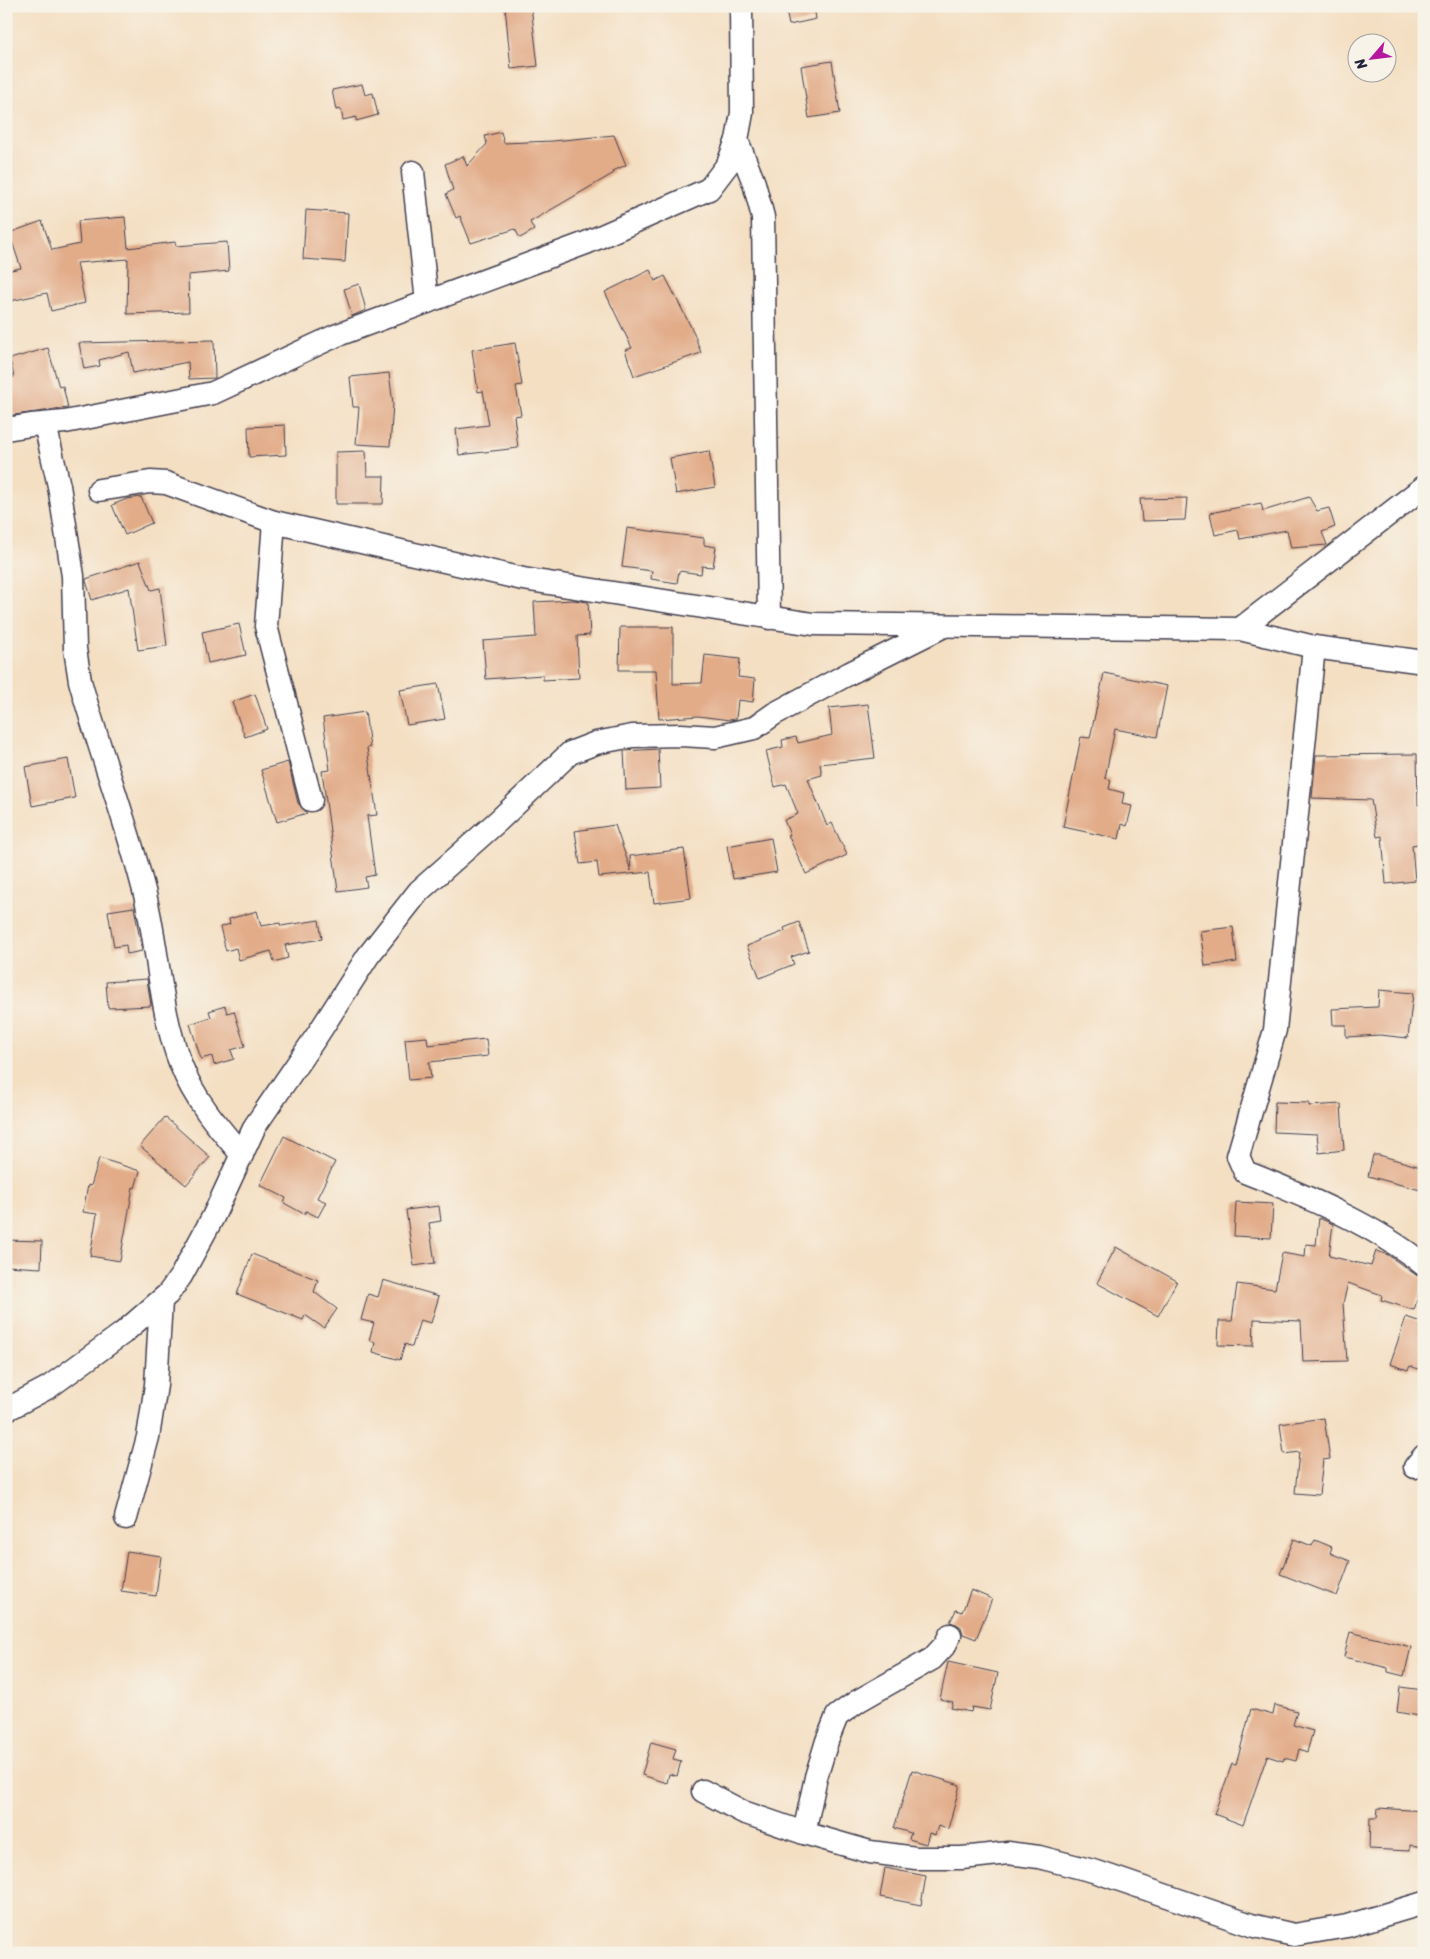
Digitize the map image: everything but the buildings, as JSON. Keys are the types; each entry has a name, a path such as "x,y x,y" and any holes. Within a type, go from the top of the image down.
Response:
{"street":[{"path":"6,429 65,422 213,393 336,336 586,243 709,189 728,164 737,140 742,113 741,6"},
{"path":"737,140 754,183 763,218 769,618"},
{"path":"413,172 427,302"},
{"path":"45,424 58,486 73,576 75,649 80,680 143,885 154,933 169,1028 181,1065 198,1100 242,1155"},
{"path":"99,490 150,482 166,483 274,522 523,579 813,624 1240,629 1314,647 1424,662"},
{"path":"1240,629 1424,488"},
{"path":"274,522 266,626 311,800"},
{"path":"6,1410 49,1387 123,1333 161,1301 181,1276 213,1217 256,1126 368,956 419,891 498,821 570,753 596,743 632,736 681,735 715,737 754,728 774,714 850,673 945,626"},
{"path":"1314,647 1275,1030 1238,1156 1245,1172 1319,1203 1352,1220 1408,1252 1424,1265"},
{"path":"126,1518 151,1420 156,1385 161,1301"},
{"path":"804,1834 816,1777 837,1716 866,1696 932,1659 945,1646 950,1635"},
{"path":"703,1790 742,1812 804,1834 870,1852 916,1858 962,1858 1008,1853 1039,1857 1097,1872 1250,1925 1294,1935 1347,1926 1424,1903"}]}
